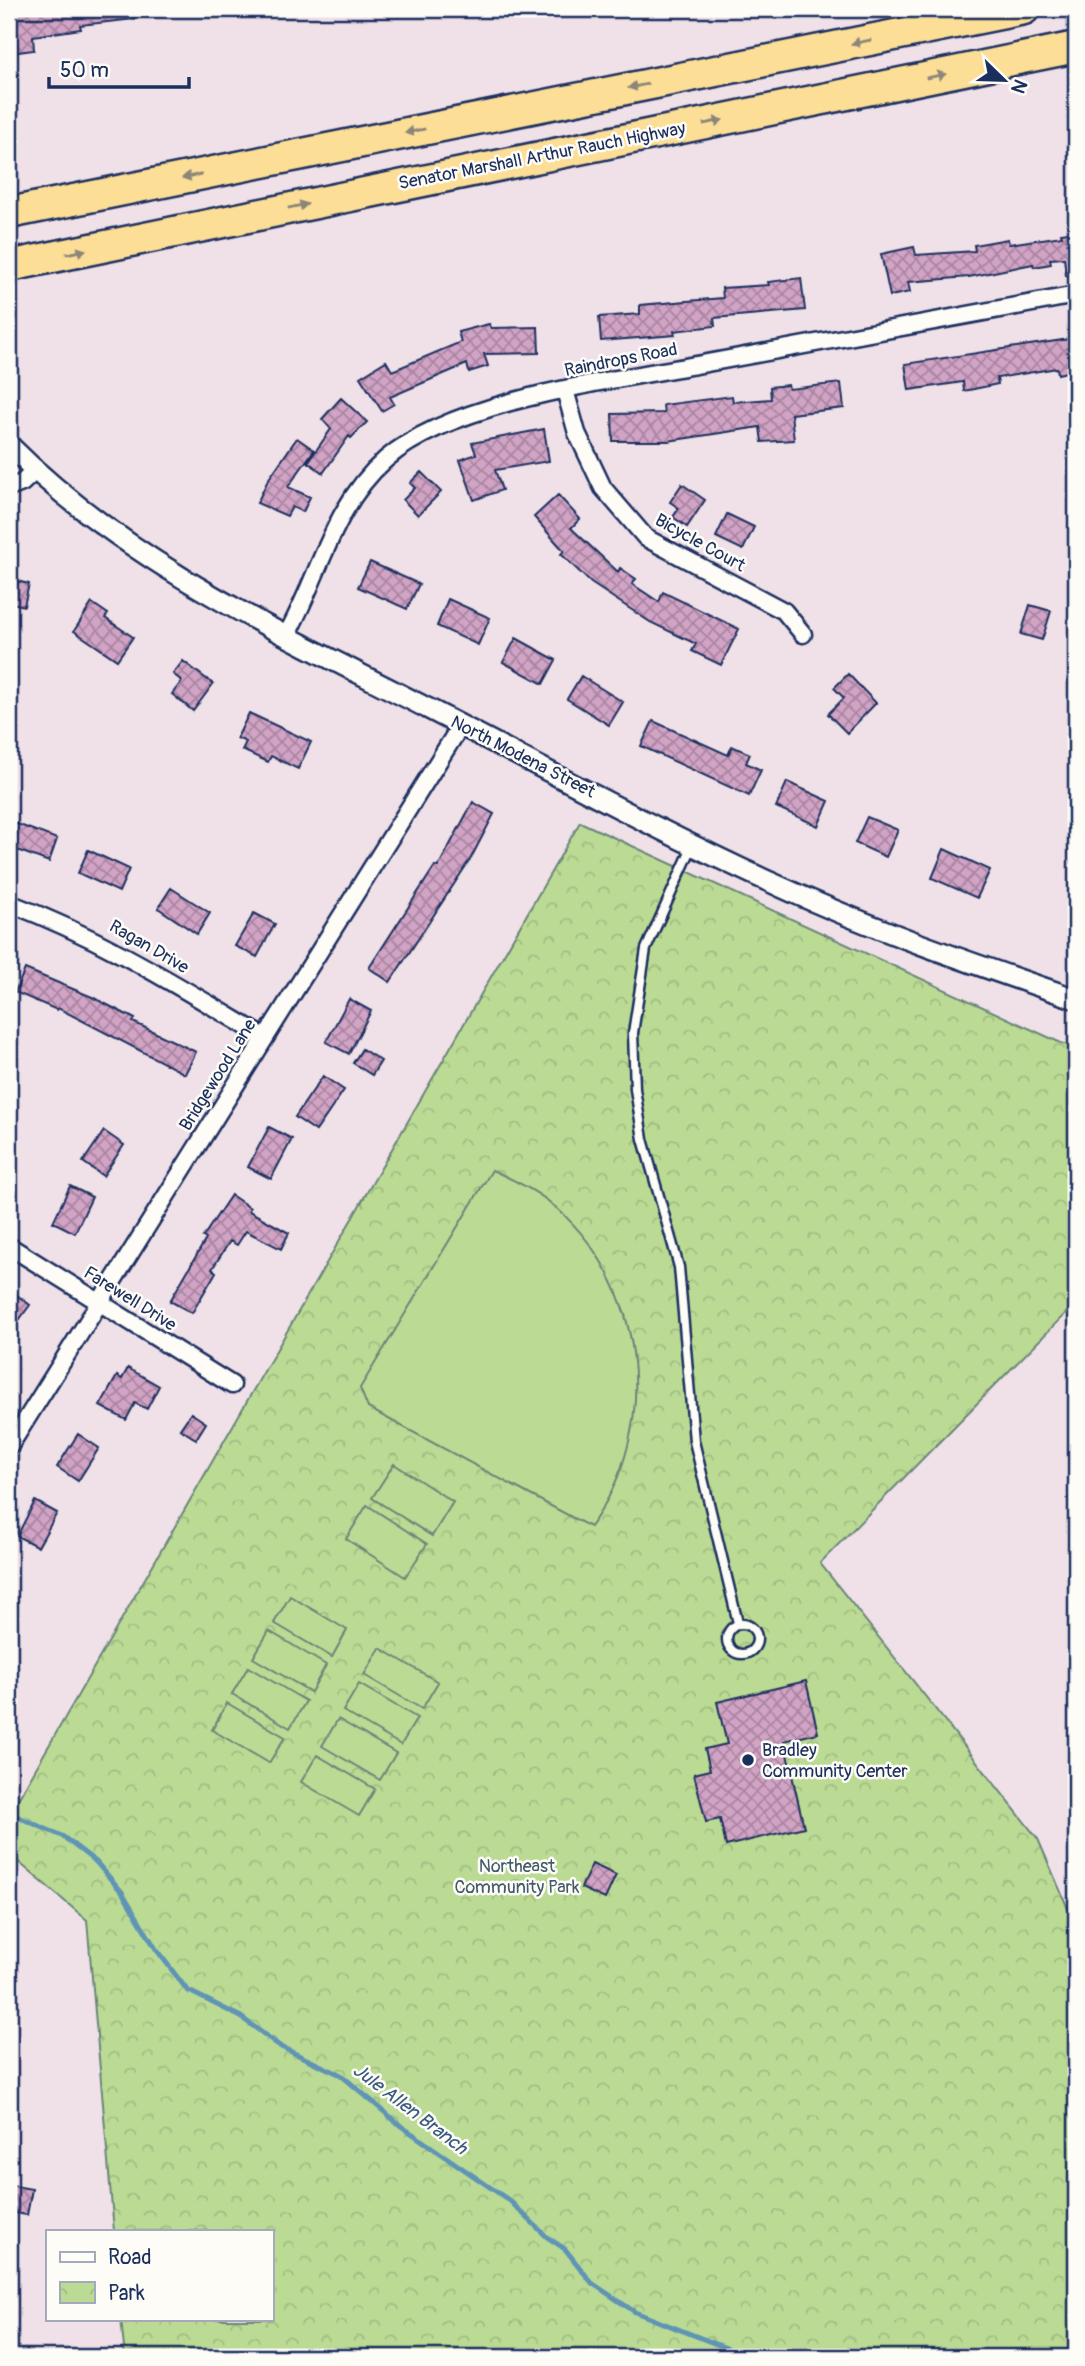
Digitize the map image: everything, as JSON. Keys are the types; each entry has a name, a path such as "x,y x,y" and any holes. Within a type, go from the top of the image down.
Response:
{"highway":[{"path":"9,212 1024,9"},
{"name":"Senator Marshall Arthur Rauch Highway","path":"9,266 1076,47"}],"street":[{"name":"Raindrops Road","path":"286,636 303,605 332,531 349,502 386,459 422,433 454,419 565,390 1076,295"},
{"name":"Bicycle Court","path":"565,390 577,433 603,488 646,538 784,611 803,634"},
{"name":"North Modena Street","path":"9,445 35,471 121,541 178,577 286,636 781,888 906,940 1076,999"},
{"path":"9,488 35,471"},
{"name":"Bridgewood Lane","path":"9,1447 461,725"},
{"name":"Ragan Drive","path":"9,903 69,926 119,951 264,1037"},
{"name":"Farewell Drive","path":"9,1245 232,1385"}],"lane":[{"path":"693,845 646,949 633,1033 635,1089 646,1151 679,1267 694,1441 738,1623"}],"green space":[{"name":"Northeast Community Park","path":"580,822 1061,1043 1076,1047 1076,1303 820,1563 1038,1839 1076,1927 1076,2357 125,2357 121,2320 273,2320 273,2230 114,2230 87,1920 9,1854 9,1815"},
{"path":"492,1170 542,1196 581,1234 607,1271 624,1312 634,1356 635,1401 628,1445 613,1488 590,1527 368,1408 360,1388"},
{"path":"394,1464 453,1502 432,1536 372,1498"},
{"path":"367,1505 427,1544 405,1577 346,1539"},
{"path":"290,1596 347,1630 332,1657 274,1623"},
{"path":"269,1631 326,1665 311,1692 253,1658"},
{"path":"380,1648 438,1682 422,1709 364,1675"},
{"path":"248,1667 306,1701 290,1728 232,1694"},
{"path":"359,1684 417,1718 401,1745 343,1711"},
{"path":"227,1703 285,1737 269,1763 212,1730"},
{"path":"338,1719 396,1753 380,1780 322,1746"},
{"path":"317,1755 375,1789 359,1816 301,1782"}],"building":[{"path":"9,9 134,9 134,19 80,25 81,29 33,36 34,50 10,53"},
{"path":"1076,231 1076,276 1066,276 1064,258 1050,259 1051,264 1034,267 1033,264 969,277 908,282 910,292 890,296 881,254 914,247 916,255 975,251 974,245 1008,239 1009,244 1062,236 1061,233"},
{"path":"801,278 805,310 714,318 715,326 674,331 675,335 601,341 599,317 640,314 640,305 723,298 722,288 769,285 768,282"},
{"path":"489,324 491,328 538,327 539,353 484,354 488,366 469,372 467,364 390,397 394,404 382,411 360,377 386,361 392,371 461,342 458,332"},
{"path":"1076,338 1076,370 1058,374 1057,368 997,378 998,384 964,391 963,382 909,390 905,364"},
{"path":"841,383 844,408 791,414 794,440 762,442 760,427 668,441 613,441 612,414 664,413 663,405 732,396 733,402 771,399 770,387 788,385 789,389"},
{"path":"341,398 367,422 351,438 349,436 323,473 308,462 331,429 322,419"},
{"path":"544,429 549,461 495,470 502,490 474,500 460,460 476,454 472,443"},
{"path":"297,438 314,450 288,487 310,497 303,512 292,507 287,516 257,503 268,480"},
{"path":"421,472 441,492 418,515 403,500 415,488 410,483"},
{"path":"682,484 705,500 687,527 673,517 679,508 670,502"},
{"path":"558,495 580,519 571,528 618,572 620,568 636,579 632,584 659,602 663,592 739,629 721,665 692,651 696,644 650,622 591,583 561,554 564,551 534,517"},
{"path":"727,514 754,527 743,550 716,537"},
{"path":"370,562 419,584 407,609 358,587"},
{"path":"9,579 29,584 24,606 9,602"},
{"path":"448,599 490,618 478,645 437,626"},
{"path":"92,603 108,614 105,618 133,637 117,660 74,631"},
{"path":"1030,605 1051,611 1042,640 1021,634"},
{"path":"516,638 556,660 543,684 503,662"},
{"path":"183,661 213,684 193,711 172,694 182,681 173,674"},
{"path":"848,674 876,703 847,733 828,714 844,698 834,688"},
{"path":"581,676 623,702 609,725 567,699"},
{"path":"249,713 311,742 298,769 271,756 268,762 242,750 246,742 237,738"},
{"path":"653,721 728,755 732,746 750,754 746,763 761,770 749,796 641,746"},
{"path":"787,782 829,801 818,826 776,807"},
{"path":"473,802 494,814 471,858 390,982 369,968 435,866 438,867"},
{"path":"867,817 898,830 886,857 855,843"},
{"path":"9,821 57,839 49,862 9,847"},
{"path":"944,849 990,870 977,898 932,878"},
{"path":"88,850 129,869 119,892 78,873"},
{"path":"171,888 210,913 197,934 158,908"},
{"path":"254,913 275,924 257,957 235,946"},
{"path":"25,969 92,997 135,1019 133,1022 196,1052 185,1074 58,1008 57,1010 15,992"},
{"path":"349,999 371,1011 349,1054 326,1042"},
{"path":"362,1049 381,1061 372,1075 353,1063"},
{"path":"323,1076 344,1090 316,1131 295,1117"},
{"path":"269,1127 292,1139 271,1179 248,1167"},
{"path":"104,1131 124,1145 103,1176 83,1162"},
{"path":"70,1186 92,1197 75,1233 53,1222"},
{"path":"231,1195 250,1208 249,1211 289,1233 281,1249 246,1231 237,1245 230,1241 212,1269 216,1272 192,1313 170,1301 206,1239 203,1237"},
{"path":"9,1289 30,1305 9,1334"},
{"path":"128,1368 159,1386 147,1409 135,1403 126,1420 100,1406 117,1376 122,1379"},
{"path":"191,1413 206,1423 196,1439 180,1429"},
{"path":"78,1434 99,1448 78,1481 57,1467"},
{"path":"35,1501 57,1513 38,1547 17,1536"},
{"name":"Bradley Community Center","path":"806,1681 818,1733 784,1741 804,1827 726,1846 720,1819 706,1822 694,1774 710,1770 705,1749 727,1744 717,1702"},
{"path":"592,1864 616,1875 605,1899 581,1888"},
{"path":"9,2185 32,2189 27,2215 9,2212"}],"waterway":[{"name":"Jule Allen Branch","path":"9,1813 62,1836 96,1862 122,1892 156,1949 187,1990 241,2017 281,2047 341,2075 401,2126 510,2201 547,2237 565,2249 592,2283 635,2312 749,2357"}],"place":[{"name":"Bradley Community Center","path":"748,1760"}]}
